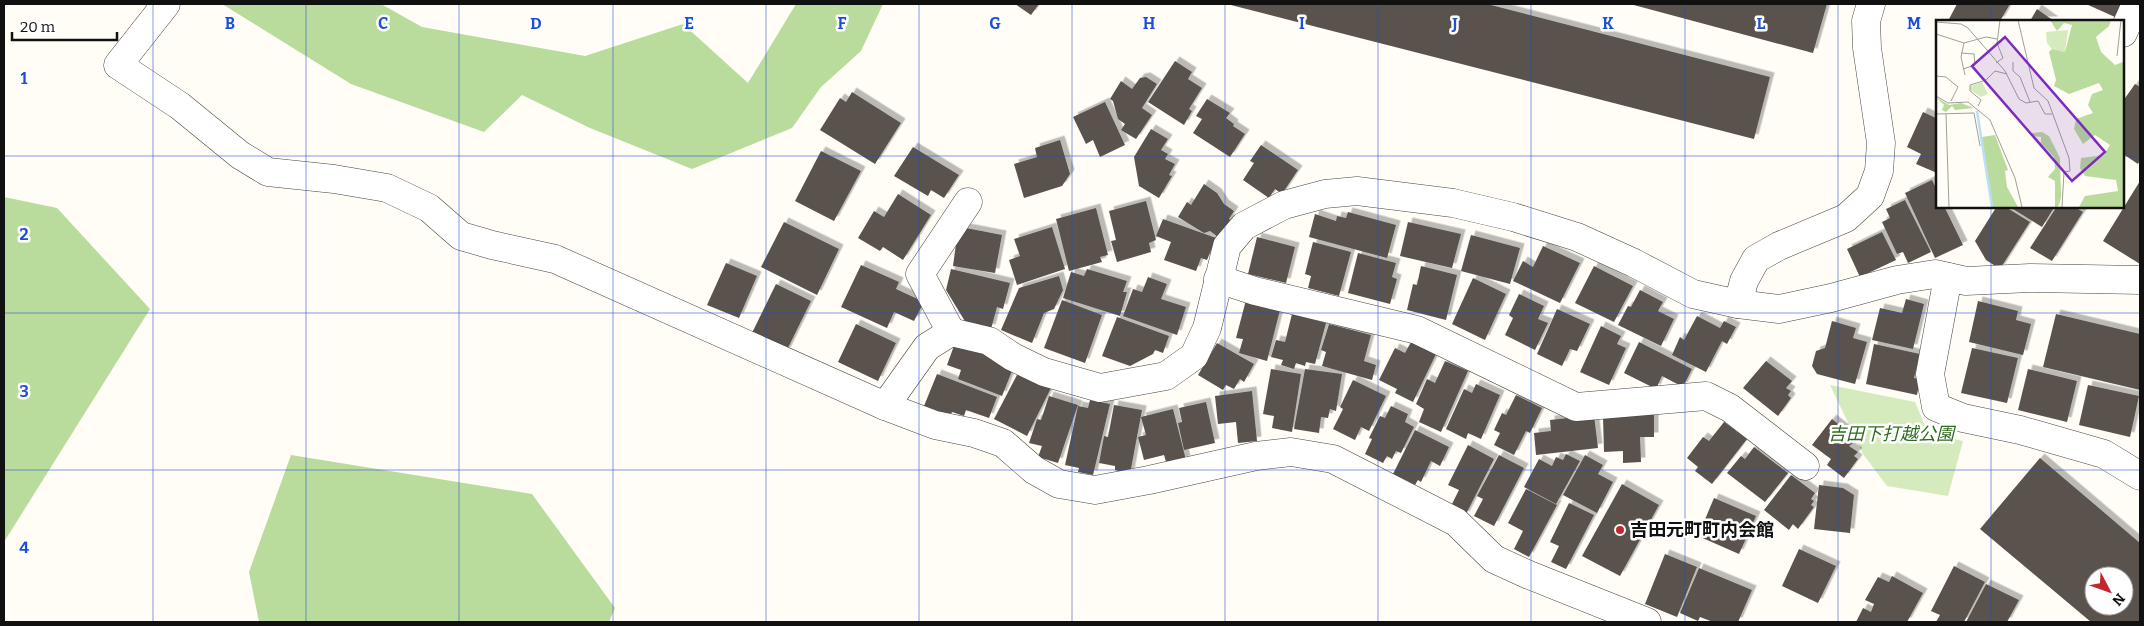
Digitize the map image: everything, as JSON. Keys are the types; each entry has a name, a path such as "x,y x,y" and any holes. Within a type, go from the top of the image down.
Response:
{"street":[{"path":"166,4 118,65 180,106 240,154 268,172 334,179 388,188 429,208 461,236 555,259 885,406 935,426 974,433 1003,443 1034,470 1059,484 1095,490 1256,456 1291,452 1333,460 1456,522 1494,559 1647,622"},
{"path":"1738,304 1744,280 1756,259 1779,246 1846,218 1870,196 1879,171 1881,143 1867,48 1866,21 1871,4"},
{"path":"2124,33 2136,4"},
{"path":"2124,36 2140,49"},
{"path":"885,406 927,347 951,332 989,341 1013,357 1044,372 1100,388 1166,376 1194,356 1207,328 1227,246 1244,226 1284,205 1325,194 1357,191 1453,203 1513,217 1577,237 1634,263 1693,294 1738,304 1779,309 1831,298 1897,280 1935,274 1966,281 2030,278 2140,280"},
{"path":"951,332 920,274 968,202"},
{"path":"1948,277 1930,374 1936,407 1963,418 2020,430 2104,454 2140,476"},
{"path":"1218,280 1255,291 1417,330 1576,407 1706,396 1730,408 1805,466"}],"green space":[{"path":"222,4 381,4 422,27 585,56 683,24 748,83 796,4 883,4 861,51 821,87 792,128 692,169 590,128 522,95 484,132 351,84"},
{"path":"4,197 57,208 150,309 4,542"},
{"name":"吉田下打越公園","path":"1830,385 1915,402 1928,433 1963,441 1948,496 1887,486 1863,454"},
{"path":"291,455 532,494 615,608 609,622 259,622 249,572"}],"building":[{"path":"1015,4 1039,4 1031,15"},
{"path":"1227,4 1487,4 1770,77 1754,139"},
{"path":"1630,4 1827,4 1813,53"},
{"path":"1957,4 2010,4 2001,20 1949,20"},
{"path":"2086,4 2122,4 2115,17"},
{"path":"2037,9 2053,20 2031,20"},
{"path":"1175,61 1192,72 1188,79 1202,88 1189,109 1192,111 1184,125 1148,102"},
{"path":"1146,77 1157,84 1142,108 1152,115 1136,139 1121,130 1125,124 1118,119 1113,101 1110,99 1121,81 1132,89 1140,78"},
{"path":"2135,84 2140,87 2140,160 2138,164 2124,155 2124,100"},
{"path":"852,92 901,123 875,164 820,130 840,98 846,102"},
{"path":"1207,99 1230,113 1226,118 1234,124 1233,126 1245,134 1230,157 1193,133 1202,119 1196,116"},
{"path":"1105,102 1125,145 1100,157 1093,140 1086,144 1073,117"},
{"path":"1923,112 1936,118 1936,173 1916,164 1921,154 1907,147"},
{"path":"1151,129 1168,139 1161,150 1168,154 1165,159 1175,164 1169,175 1172,176 1159,198 1139,186 1134,157"},
{"path":"1060,140 1070,174 1062,186 1024,198 1014,164 1037,157 1035,148"},
{"path":"1261,145 1298,170 1282,194 1275,189 1269,198 1243,180 1254,163 1250,161"},
{"path":"913,147 959,175 944,198 931,190 928,196 894,176"},
{"path":"821,151 861,171 834,221 795,201"},
{"path":"1932,180 1936,188 1936,208 1945,208 1963,245 1935,258 1905,193"},
{"path":"2140,181 2140,264 2103,241"},
{"path":"1204,184 1217,193 1224,204 1234,211 1229,219 1232,221 1221,239 1210,231 1204,233 1178,217 1187,202 1191,205"},
{"path":"898,194 931,215 903,260 883,247 880,251 858,238 874,211 884,217"},
{"path":"1905,200 1931,252 1908,263 1903,252 1897,254 1882,222 1890,218 1886,209"},
{"path":"1146,201 1156,240 1149,243 1151,252 1117,262 1111,241 1116,240 1109,211"},
{"path":"1096,208 1108,255 1100,257 1102,262 1069,271 1056,219"},
{"path":"1996,208 2007,208 2030,222 2000,269 1986,260 1975,241"},
{"path":"2011,208 2054,208 2042,227"},
{"path":"2056,208 2076,208 2083,212 2052,261 2030,248"},
{"path":"1348,212 1396,225 1387,258 1309,237 1315,214 1336,221 1337,216 1346,218"},
{"path":"1163,219 1216,238 1207,260 1201,258 1196,271 1164,260 1171,242 1156,236"},
{"path":"784,222 839,249 817,295 761,267"},
{"path":"1408,222 1461,234 1452,268 1400,256"},
{"path":"1052,227 1065,269 1017,285 1009,260 1020,256 1014,239"},
{"path":"966,228 1002,235 995,273 953,266 956,244"},
{"path":"1882,232 1896,260 1860,277 1847,249"},
{"path":"1471,235 1520,248 1510,284 1461,271"},
{"path":"1257,237 1295,247 1286,283 1248,274"},
{"path":"1313,242 1351,252 1339,296 1308,288 1311,276 1305,274"},
{"path":"1543,246 1580,263 1560,303 1513,281 1523,261 1533,267"},
{"path":"1358,253 1396,263 1392,277 1397,279 1390,304 1348,293"},
{"path":"726,263 757,276 739,318 707,305"},
{"path":"861,265 899,282 896,289 924,302 914,321 894,312 887,328 841,307"},
{"path":"1421,266 1457,275 1446,320 1407,310 1413,284 1417,285"},
{"path":"1594,266 1633,286 1614,322 1575,303"},
{"path":"951,269 1010,283 1003,309 997,307 991,329 966,323 946,290"},
{"path":"1087,269 1127,281 1123,292 1127,292 1120,316 1063,298 1071,272 1084,276"},
{"path":"1059,276 1063,290 1054,309 1044,313 1032,343 1001,330 1019,288"},
{"path":"1148,277 1167,284 1161,299 1186,307 1177,335 1123,316 1133,289 1142,292"},
{"path":"1473,278 1506,294 1485,340 1452,324"},
{"path":"776,284 811,301 786,352 751,335"},
{"path":"1640,290 1663,302 1658,311 1674,319 1661,346 1618,325 1628,306 1631,307"},
{"path":"1519,294 1544,306 1538,319 1548,323 1535,350 1505,335 1513,318 1509,315"},
{"path":"1906,299 1924,304 1913,349 1872,340 1880,308 1902,313"},
{"path":"1062,300 1102,315 1085,363 1044,348"},
{"path":"1246,300 1280,310 1267,361 1239,353 1243,339 1236,338"},
{"path":"1978,301 2018,311 2016,320 2031,324 2023,355 1969,342"},
{"path":"1557,309 1590,324 1577,351 1570,349 1562,366 1537,354"},
{"path":"1292,314 1326,323 1315,364 1306,362 1305,366 1296,363 1294,369 1281,365 1283,360 1271,357 1276,340 1285,342"},
{"path":"2056,314 2140,334 2140,390 2043,367"},
{"path":"1697,316 1720,328 1724,321 1736,327 1727,344 1722,341 1706,372 1672,355 1680,337 1684,340"},
{"path":"1117,317 1169,336 1163,353 1155,350 1153,354 1130,366 1102,356"},
{"path":"1832,321 1856,328 1853,338 1867,342 1855,384 1817,374 1812,366 1816,351 1825,348"},
{"path":"856,324 896,343 878,381 838,362"},
{"path":"1329,324 1371,335 1364,361 1376,365 1372,380 1322,366 1326,352 1321,350"},
{"path":"1601,326 1621,336 1617,344 1626,348 1609,385 1580,372"},
{"path":"1411,342 1436,354 1413,402 1395,393 1397,389 1379,380 1395,348 1405,353"},
{"path":"1639,342 1692,369 1683,387 1662,376 1656,389 1624,373"},
{"path":"955,343 1014,366 1002,396 958,379 961,370 947,365"},
{"path":"1217,343 1254,364 1244,382 1240,379 1234,389 1226,385 1223,390 1198,375"},
{"path":"1874,344 1920,354 1914,378 1920,379 1917,395 1866,384"},
{"path":"1972,348 2018,358 2007,403 1961,393"},
{"path":"1445,361 1468,371 1441,432 1419,422 1424,409 1416,404 1427,379 1435,383"},
{"path":"1766,361 1792,381 1786,388 1791,391 1788,395 1791,398 1778,416 1743,388"},
{"path":"1271,369 1301,374 1292,432 1272,428 1274,416 1263,414"},
{"path":"1305,369 1342,374 1336,411 1330,409 1328,418 1321,417 1319,433 1294,429"},
{"path":"2028,369 2077,381 2067,422 2018,410"},
{"path":"1019,371 1051,388 1027,436 994,419"},
{"path":"937,374 997,397 989,418 966,410 964,416 952,412 950,416 924,406"},
{"path":"1353,380 1386,396 1369,431 1361,427 1355,440 1333,429 1343,409 1340,407"},
{"path":"1476,384 1500,395 1481,439 1468,433 1466,439 1446,429 1464,389 1472,393"},
{"path":"2088,385 2139,396 2130,437 2079,425"},
{"path":"1252,391 1257,441 1238,443 1236,422 1218,424 1215,396"},
{"path":"1516,395 1542,408 1530,433 1526,431 1514,455 1494,445 1500,433 1494,430 1502,413 1506,415"},
{"path":"1049,396 1078,405 1058,463 1038,457 1042,446 1029,443 1037,419 1041,420"},
{"path":"1090,400 1110,404 1093,475 1078,472 1079,468 1065,465 1078,406 1088,408"},
{"path":"1206,402 1215,443 1184,450 1178,423 1182,422 1179,408"},
{"path":"1114,405 1142,410 1130,474 1115,470 1115,466 1099,463 1104,436 1108,437"},
{"path":"1391,406 1408,414 1405,422 1414,427 1401,453 1396,451 1392,459 1387,456 1383,463 1365,454 1372,439 1369,438 1380,416 1385,418"},
{"path":"1173,409 1186,460 1167,465 1164,455 1144,460 1138,437 1146,435 1141,417"},
{"path":"1654,414 1654,437 1640,437 1641,462 1623,463 1623,451 1604,452 1603,417"},
{"path":"1594,415 1598,448 1536,455 1534,433 1551,431 1550,420"},
{"path":"1832,419 1847,431 1843,436 1853,443 1849,446 1858,452 1854,456 1858,459 1844,478 1827,465 1831,459 1812,445"},
{"path":"1724,422 1747,439 1712,484 1695,471 1698,467 1687,458 1703,437 1709,441"},
{"path":"1415,430 1449,447 1440,466 1431,461 1421,482 1418,480 1415,485 1393,474"},
{"path":"1468,445 1494,459 1465,516 1450,508 1459,490 1448,485"},
{"path":"1754,447 1788,473 1765,502 1727,473 1741,456 1745,459"},
{"path":"1566,454 1580,461 1556,504 1524,487 1539,459 1552,466 1556,457 1563,460"},
{"path":"1499,455 1524,468 1494,526 1474,516 1483,499 1477,496"},
{"path":"1585,455 1603,465 1598,474 1613,482 1597,513 1563,495"},
{"path":"2040,458 2140,543 2140,622 2091,622 1980,529"},
{"path":"1791,475 1815,493 1811,499 1814,501 1811,505 1814,507 1798,529 1793,524 1789,530 1764,510"},
{"name":"吉田元町町内会館","path":"1622,484 1659,505 1620,576 1582,556"},
{"path":"1819,485 1843,488 1854,495 1850,533 1814,529"},
{"path":"1526,489 1557,505 1529,557 1514,549 1523,531 1508,523"},
{"path":"1714,498 1756,516 1739,554 1698,536"},
{"path":"1569,503 1594,515 1566,569 1551,562 1559,546 1550,542"},
{"path":"1799,549 1836,566 1818,603 1782,586"},
{"path":"1665,554 1697,567 1677,617 1645,604"},
{"path":"1954,566 1985,582 1964,622 1936,622 1940,615 1931,611"},
{"path":"1699,568 1752,590 1738,622 1713,622 1700,617 1698,621 1680,613"},
{"path":"1892,576 1923,593 1907,622 1856,622 1863,608 1871,612 1874,604 1865,600 1878,577 1889,582"},
{"path":"1986,584 2019,600 2007,622 1966,622"}],"place":[{"name":"吉田元町町内会館","path":"1620,530"}]}
